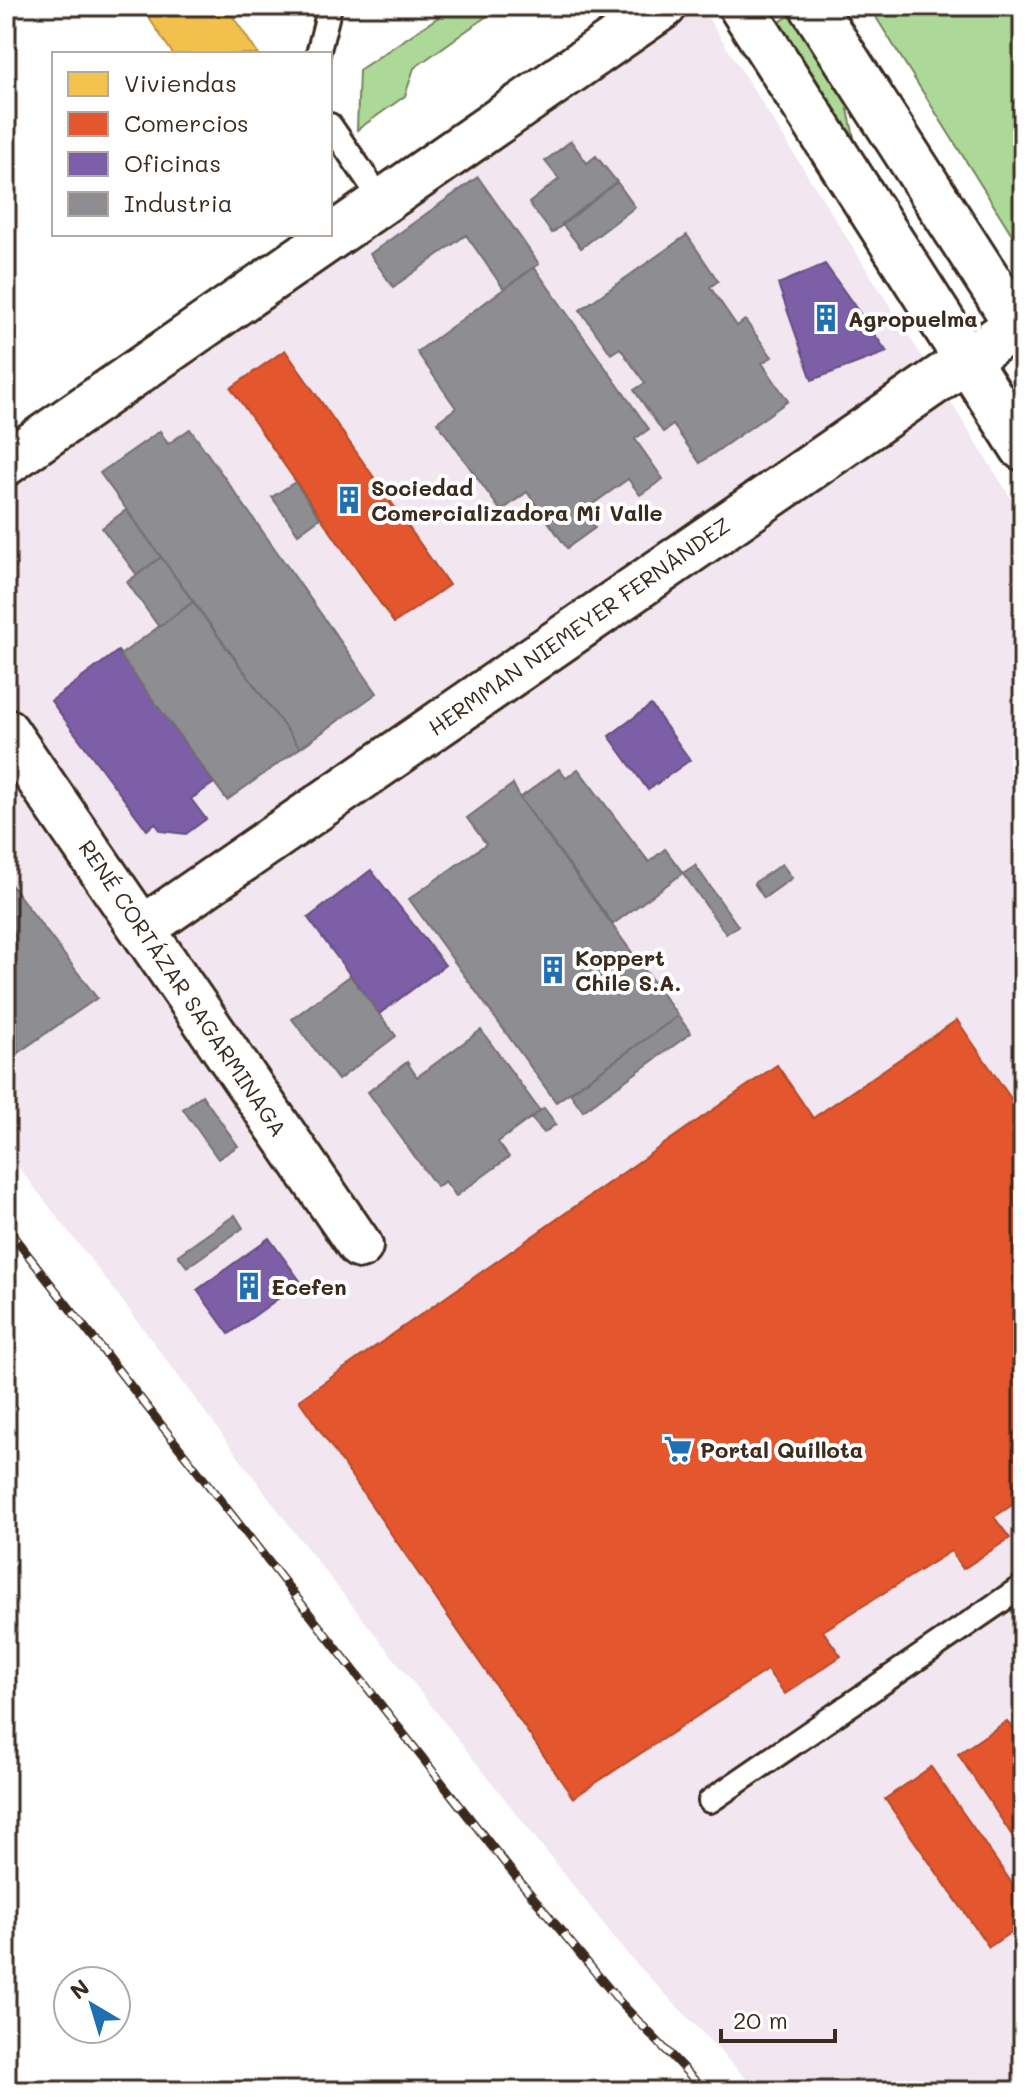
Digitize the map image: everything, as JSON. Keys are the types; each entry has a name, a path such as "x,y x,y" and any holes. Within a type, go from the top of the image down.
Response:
{"street":[{"path":"332,228 383,202 664,6"},
{"path":"741,6 1023,448"},
{"path":"812,6 1020,330"},
{"path":"6,463 301,244"},
{"name":"HERMMAN NIEMEYER FERNÁNDEZ","path":"142,929 966,359 1020,330"},
{"name":"RENÉ CORTÁZAR SAGARMINAGA","path":"6,731 360,1246"}],"lane":[{"path":"318,52 330,6"},
{"path":"332,128 383,202"},
{"path":"710,1801 1023,1586"}],"shaded area":[{"path":"687,11 709,19 1023,517 1023,2091 758,2091 628,1955 295,1533 118,1295 6,1151 6,478"}],"green space":[{"path":"455,6 501,6 414,68 405,96 357,130 359,70"},
{"path":"869,6 1023,6 1023,252"},
{"path":"789,16 800,22 845,96 857,151 775,25"}],"building: Viviendas":[{"path":"141,6 226,6 257,52 172,52"}],"building: Comercios":[{"name":"Sociedad Comercializadora Mi Valle","path":"285,350 449,585 394,623 231,388"},
{"name":"Portal Quillota","path":"957,1020 1023,1116 1023,1498 994,1517 1010,1538 963,1569 951,1551 823,1631 841,1656 785,1694 767,1670 573,1798 299,1400 777,1065 813,1118"},
{"path":"1007,1721 1023,1744 1023,1852 958,1754"},
{"path":"931,1767 1023,1899 1023,1924 989,1947 885,1799"}],"building: Oficinas":[{"name":"Agropuelma","path":"825,264 887,352 812,380 778,284"},
{"path":"118,651 214,783 191,799 206,819 186,834 161,831 155,823 147,830 51,701"},
{"path":"651,705 690,760 648,790 609,736"},
{"path":"371,870 445,965 379,1014 308,918"},
{"name":"Ecefen","path":"269,1238 301,1282 229,1334 197,1290"}],"building: Industria":[{"path":"571,141 587,163 596,156 617,182 552,233 529,203 559,179 545,161"},
{"path":"478,177 539,264 504,289 466,235 393,287 370,254"},
{"path":"617,182 635,207 581,248 562,224"},
{"path":"687,235 718,281 710,287 737,326 745,320 772,357 762,363 788,401 700,463 673,425 663,432 634,390 645,383 620,348 611,354 580,310"},
{"path":"534,267 649,429 635,439 663,479 640,495 628,479 583,511 595,528 567,548 527,492 501,511 437,422 456,408 417,352"},
{"path":"190,429 377,693 300,748 100,473 160,431 168,444"},
{"path":"295,482 320,518 298,534 272,497"},
{"path":"126,510 161,557 137,575 102,528"},
{"path":"161,557 193,602 159,627 127,582"},
{"path":"193,602 300,748 227,800 120,655"},
{"path":"559,769 566,778 578,769 649,862 665,849 683,873 613,924 520,798"},
{"name":"Koppert Chile S.A.","path":"513,784 520,798 678,1016 556,1102 409,899 486,844 467,818"},
{"path":"782,864 792,878 764,898 754,883"},
{"path":"695,865 738,926 726,934 683,873"},
{"path":"6,878 97,998 6,1061"},
{"path":"350,976 396,1036 338,1080 292,1019"},
{"path":"678,1016 691,1033 583,1111 570,1093"},
{"path":"481,1030 540,1111 498,1142 509,1157 456,1196 445,1181 437,1187 368,1092 407,1062 417,1077"},
{"path":"202,1095 238,1146 218,1159 183,1109"},
{"path":"544,1108 556,1124 544,1133 531,1118"},
{"path":"235,1215 243,1228 187,1267 178,1255"}],"railway":[{"path":"6,1227 508,1867 620,2002 705,2091"}],"place":[{"name":"Agropuelma","path":"826,318"},
{"name":"Sociedad Comercializadora Mi Valle","path":"349,500"},
{"name":"Koppert Chile S.A.","path":"553,970"},
{"name":"Ecefen","path":"249,1286"},
{"name":"Portal Quillota","path":"678,1449"}]}
